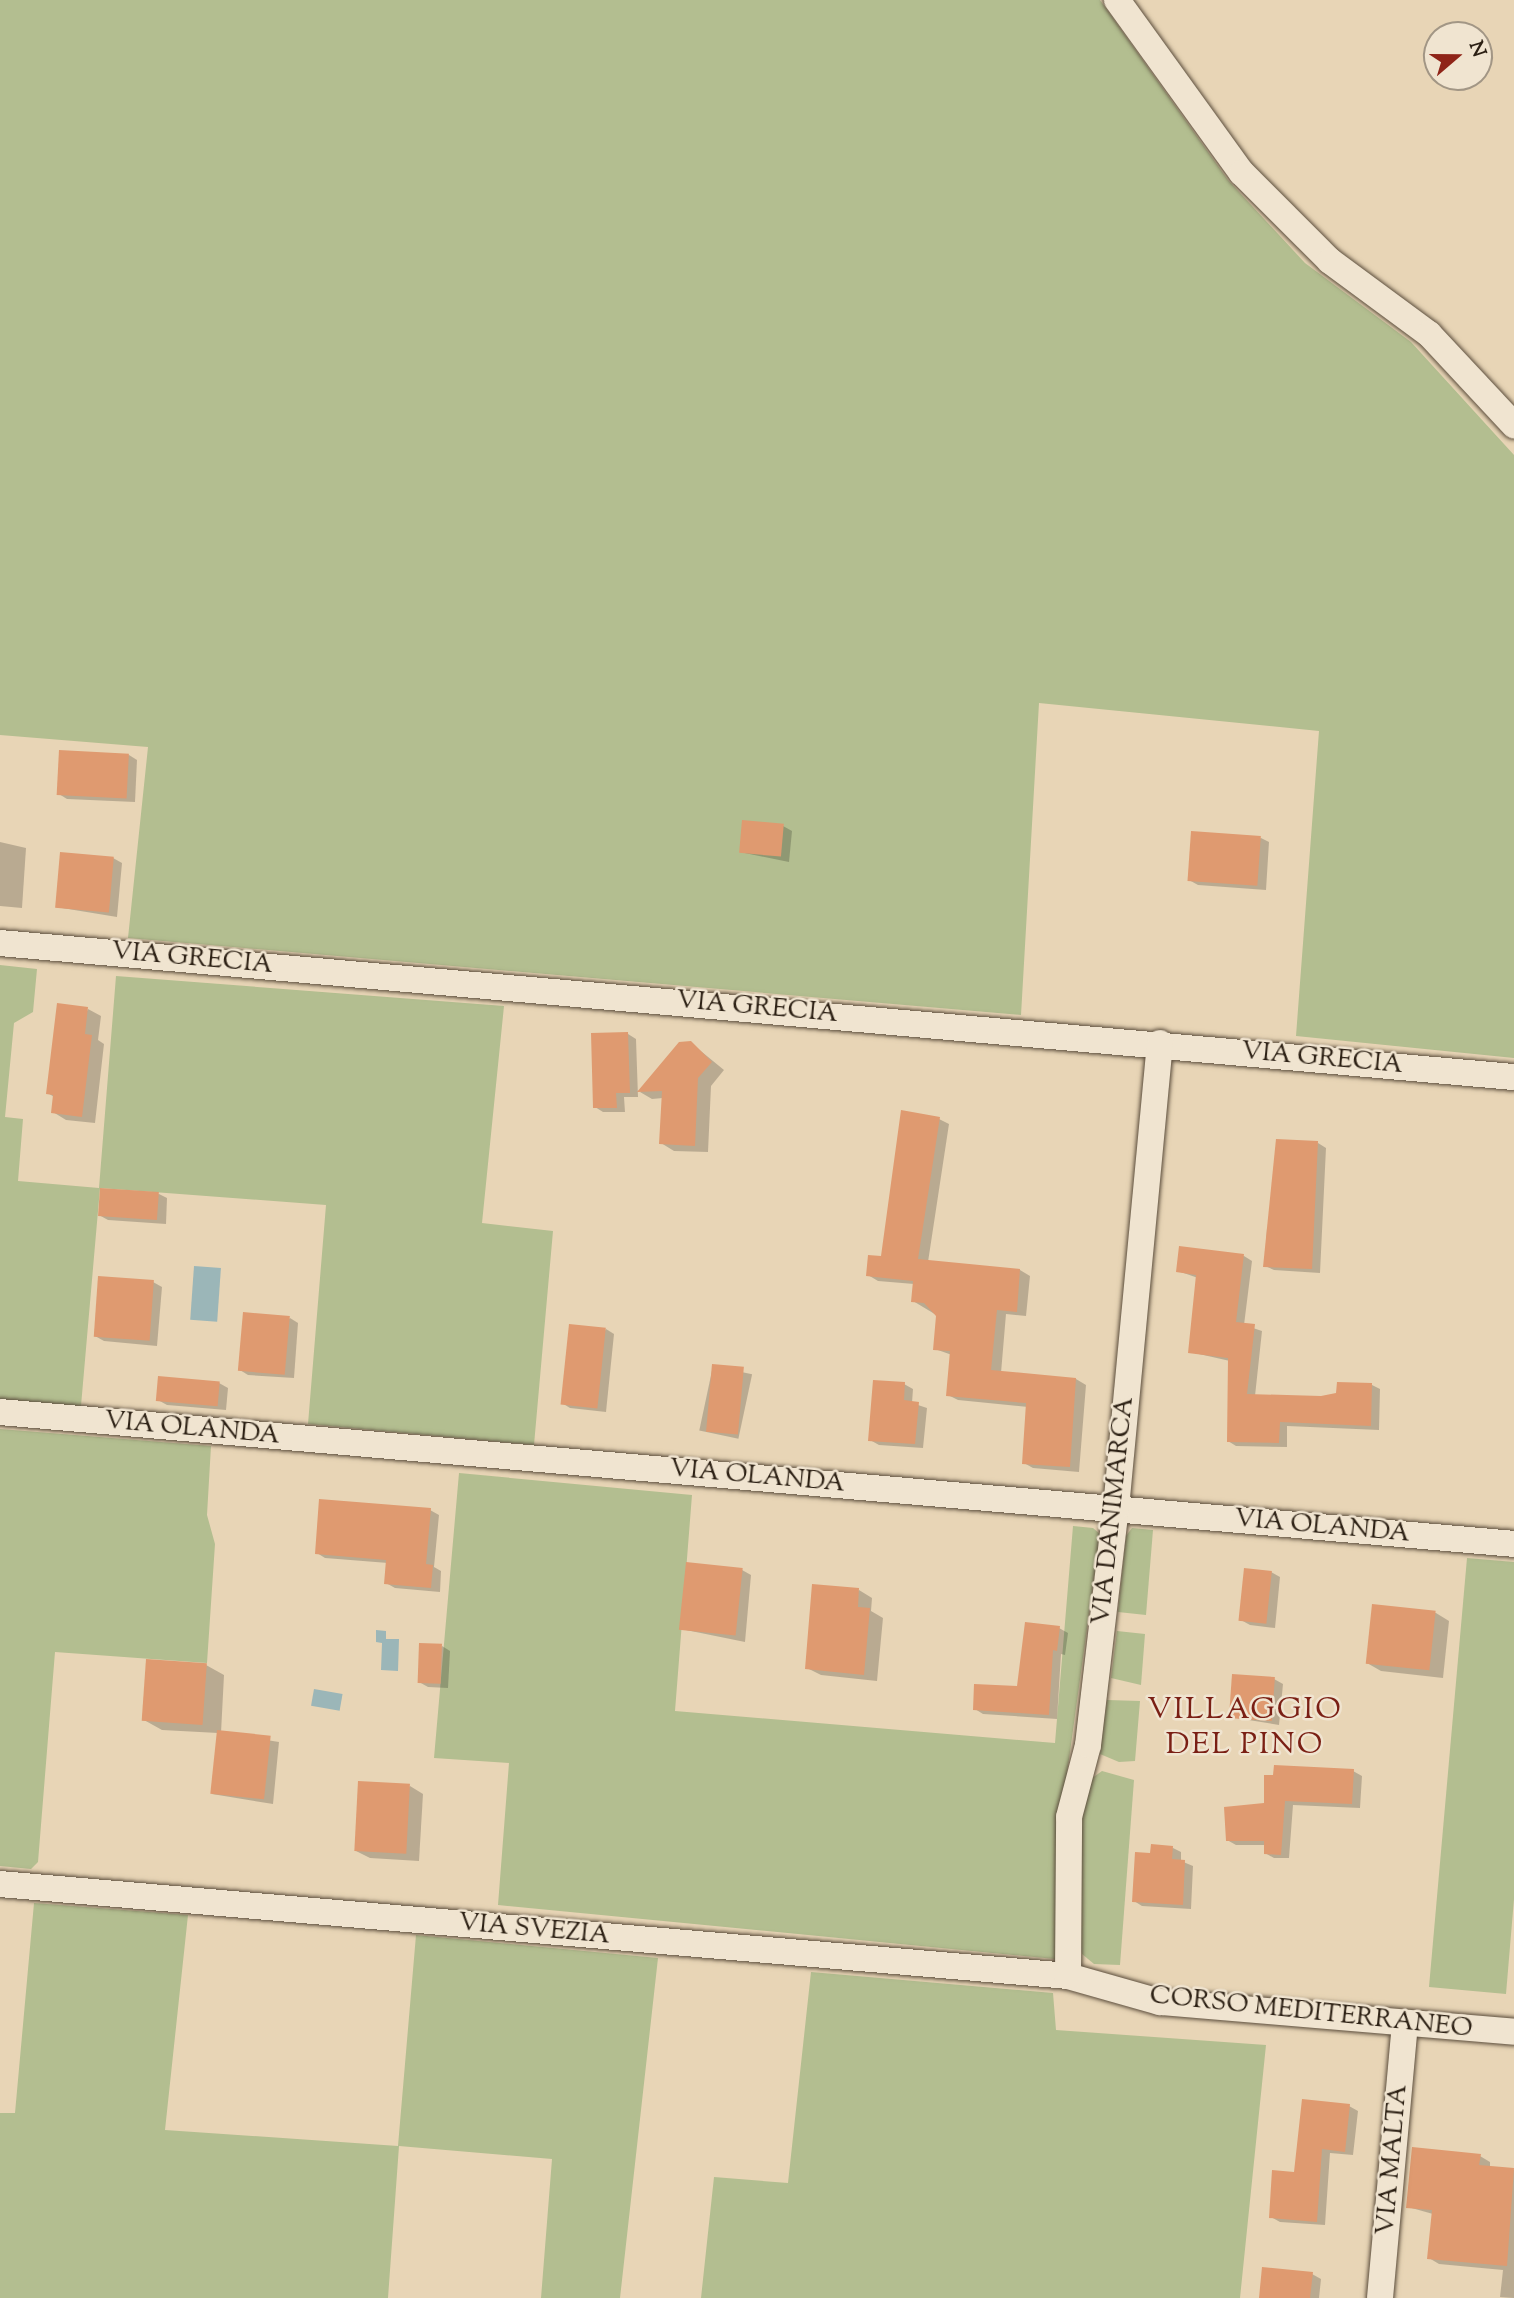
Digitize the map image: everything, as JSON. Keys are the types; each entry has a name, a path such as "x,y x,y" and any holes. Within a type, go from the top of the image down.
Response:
{"street":[{"path":"1116,0 1242,173 1330,261 1429,334 1514,425"},
{"name":"VIA GRECIA","path":"0,943 1160,1043 1514,1077"},
{"name":"VIA DANIMARCA","path":"1068,1976 1069,1817 1088,1745 1116,1508 1160,1043"},
{"name":"VIA OLANDA","path":"0,1412 1514,1544"},
{"name":"VIA SVEZIA","path":"0,1884 1068,1976"},
{"name":"CORSO MEDITERRANEO","path":"1068,1976 1160,2002 1514,2032"},
{"name":"VIA MALTA","path":"1380,2298 1405,2023"}],"green space":[{"path":"0,0 1100,0 1228,180 1305,263 1411,342 1514,455 1514,1058 1296,1036 1319,731 1039,703 1021,1015 128,938 148,747 0,735"},
{"path":"0,965 37,969 33,1012 14,1023 5,1117 23,1119 18,1181 99,1188 116,976 504,1006 482,1223 553,1231 534,1445 308,1424 326,1205 100,1188 81,1406 0,1399"},
{"path":"0,1429 211,1446 207,1515 215,1544 207,1663 55,1652 38,1862 31,1869 0,1866"},
{"path":"459,1473 692,1495 675,1711 1055,1743 1073,1526 1093,1528 1100,1534 1059,1832 1055,1959 498,1905 509,1763 434,1758"},
{"path":"1132,1528 1153,1530 1146,1615 1118,1612 1126,1536"},
{"path":"1467,1558 1514,1562 1514,1899 1506,1994 1429,1987"},
{"path":"1117,1631 1145,1634 1141,1685 1111,1678"},
{"path":"1107,1700 1140,1701 1135,1761 1119,1762 1100,1754"},
{"path":"1102,1771 1134,1780 1120,1965 1094,1964 1082,1954 1075,1905 1073,1869 1088,1781"},
{"path":"34,1903 188,1915 165,2130 398,2146 416,1935 658,1958 620,2298 541,2298 552,2159 399,2146 388,2298 0,2298 0,2113 15,2113"},
{"path":"811,1972 1053,1993 1056,2030 1266,2045 1240,2298 701,2298 714,2177 788,2183"}],"water":[{"path":"194,1266 221,1268 217,1322 190,1320"},
{"path":"376,1630 386,1631 386,1639 399,1639 398,1671 381,1670 382,1643 376,1642"},
{"path":"314,1689 343,1694 340,1711 311,1706"}],"building":[{"path":"59,750 129,754 127,799 57,795"},
{"path":"742,820 784,824 781,857 739,853"},
{"path":"1191,831 1261,836 1257,886 1188,881"},
{"path":"60,852 114,857 109,912 55,908"},
{"path":"57,1003 88,1007 85,1034 92,1035 82,1117 51,1113 53,1095 46,1094"},
{"path":"628,1032 630,1093 616,1093 617,1108 593,1108 591,1033"},
{"path":"691,1041 712,1062 698,1078 695,1146 659,1144 662,1091 637,1092 679,1042"},
{"path":"901,1110 940,1117 918,1259 1020,1269 1017,1312 997,1310 991,1370 1076,1378 1070,1467 1022,1464 1026,1403 946,1396 950,1351 933,1350 936,1316 924,1303 911,1302 913,1281 866,1276 868,1255 881,1256"},
{"path":"1276,1139 1318,1141 1312,1269 1263,1267"},
{"path":"100,1188 159,1192 157,1220 98,1216"},
{"path":"1179,1246 1244,1254 1236,1322 1255,1324 1247,1394 1321,1396 1336,1393 1337,1382 1372,1383 1371,1426 1280,1422 1279,1443 1227,1442 1228,1358 1188,1353 1196,1275 1176,1272"},
{"path":"98,1276 154,1280 150,1341 94,1337"},
{"path":"243,1312 290,1316 285,1375 238,1371"},
{"path":"569,1324 606,1328 597,1408 561,1405"},
{"path":"712,1364 744,1367 738,1435 706,1432"},
{"path":"158,1376 220,1381 218,1406 156,1401"},
{"path":"873,1380 905,1382 904,1400 919,1402 915,1444 868,1441"},
{"path":"319,1499 431,1508 426,1564 433,1565 431,1588 384,1584 386,1560 315,1554"},
{"path":"686,1562 743,1568 736,1636 679,1630"},
{"path":"1244,1568 1272,1571 1266,1624 1238,1621"},
{"path":"812,1584 859,1588 858,1607 870,1608 864,1675 805,1669"},
{"path":"1372,1604 1436,1611 1429,1670 1366,1664"},
{"path":"1025,1622 1060,1626 1057,1651 1053,1650 1049,1715 973,1710 974,1684 1017,1686"},
{"path":"419,1643 442,1644 441,1684 418,1683"},
{"path":"146,1659 207,1663 203,1725 142,1721"},
{"path":"1232,1674 1275,1677 1272,1721 1229,1718"},
{"path":"217,1730 271,1736 264,1799 210,1794"},
{"path":"1274,1765 1354,1769 1352,1804 1285,1801 1281,1855 1264,1854 1264,1841 1226,1841 1224,1807 1264,1803 1264,1775 1273,1775"},
{"path":"358,1781 410,1784 406,1854 354,1851"},
{"path":"1151,1844 1173,1846 1172,1859 1185,1860 1183,1905 1132,1902 1135,1852 1150,1853"},
{"path":"1302,2099 1350,2104 1345,2152 1322,2149 1317,2222 1269,2218 1272,2170 1294,2172"},
{"path":"1412,2147 1481,2154 1479,2165 1514,2168 1507,2266 1427,2259 1432,2210 1406,2208"},
{"path":"1262,2267 1313,2272 1310,2298 1259,2298"}],"district":[{"name":"VILLAGGIO DEL PINO","path":"1245,1728"}]}
